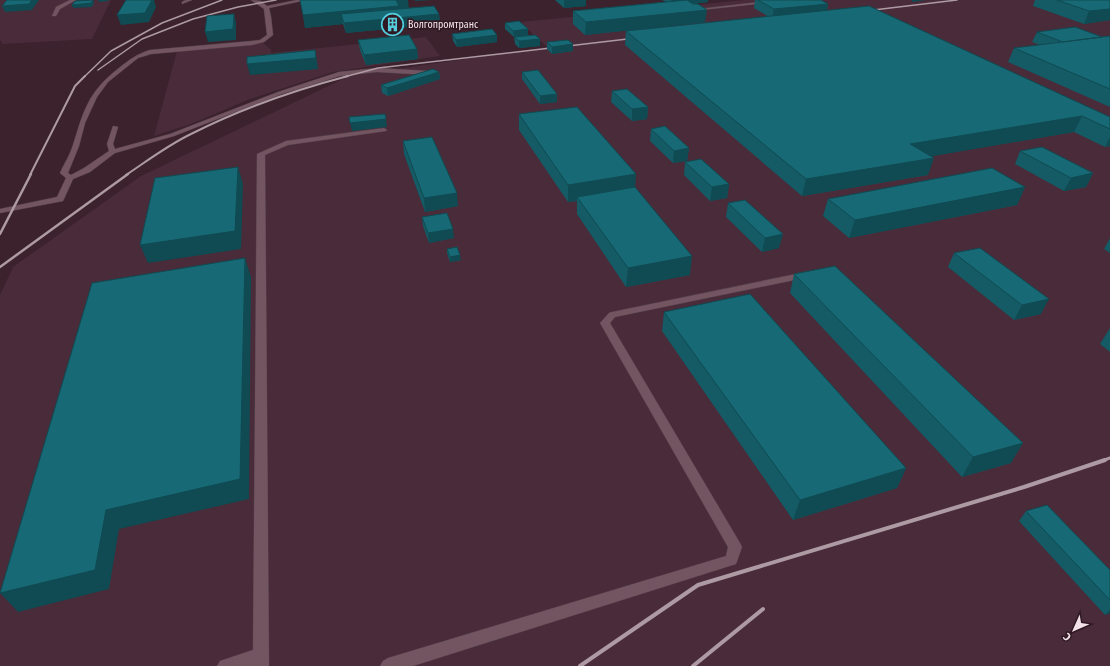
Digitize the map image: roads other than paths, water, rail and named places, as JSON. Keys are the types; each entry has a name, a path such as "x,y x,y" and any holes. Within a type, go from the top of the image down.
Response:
{"lane":[{"path":"54,15 58,8 74,0"},
{"path":"184,3 190,0"},
{"path":"70,178 64,173 76,146 82,123 94,98 106,81 136,57 150,52 262,41 270,36 267,7 263,2 253,0"},
{"path":"267,7 304,0"},
{"path":"688,10 791,0"},
{"path":"714,3 720,7"},
{"path":"0,211 60,199 70,178 87,170 113,152 172,135 280,93 339,74 377,70 429,73"},
{"path":"113,152 110,144 115,127"},
{"path":"225,666 261,661 262,154 286,143 384,130"},
{"path":"388,666 731,560 735,547 605,323 612,315 817,273"}],"railway":[{"path":"84,77 111,51 162,23 222,0"},
{"path":"98,70 142,39 193,19 238,7 276,0"},
{"path":"865,11 957,0"},
{"path":"344,77 378,68 636,38"},
{"path":"126,175 174,143 229,116 308,87 348,76"},
{"path":"30,175 75,86 84,77"},
{"path":"0,234 31,174"},
{"path":"0,267 128,174"},
{"path":"1102,461 1110,458"},
{"path":"580,666 698,585 1024,487 1102,461"},
{"path":"693,666 763,609"}],"place":[{"name":"Волгопромтранс","path":"392,24"}]}
